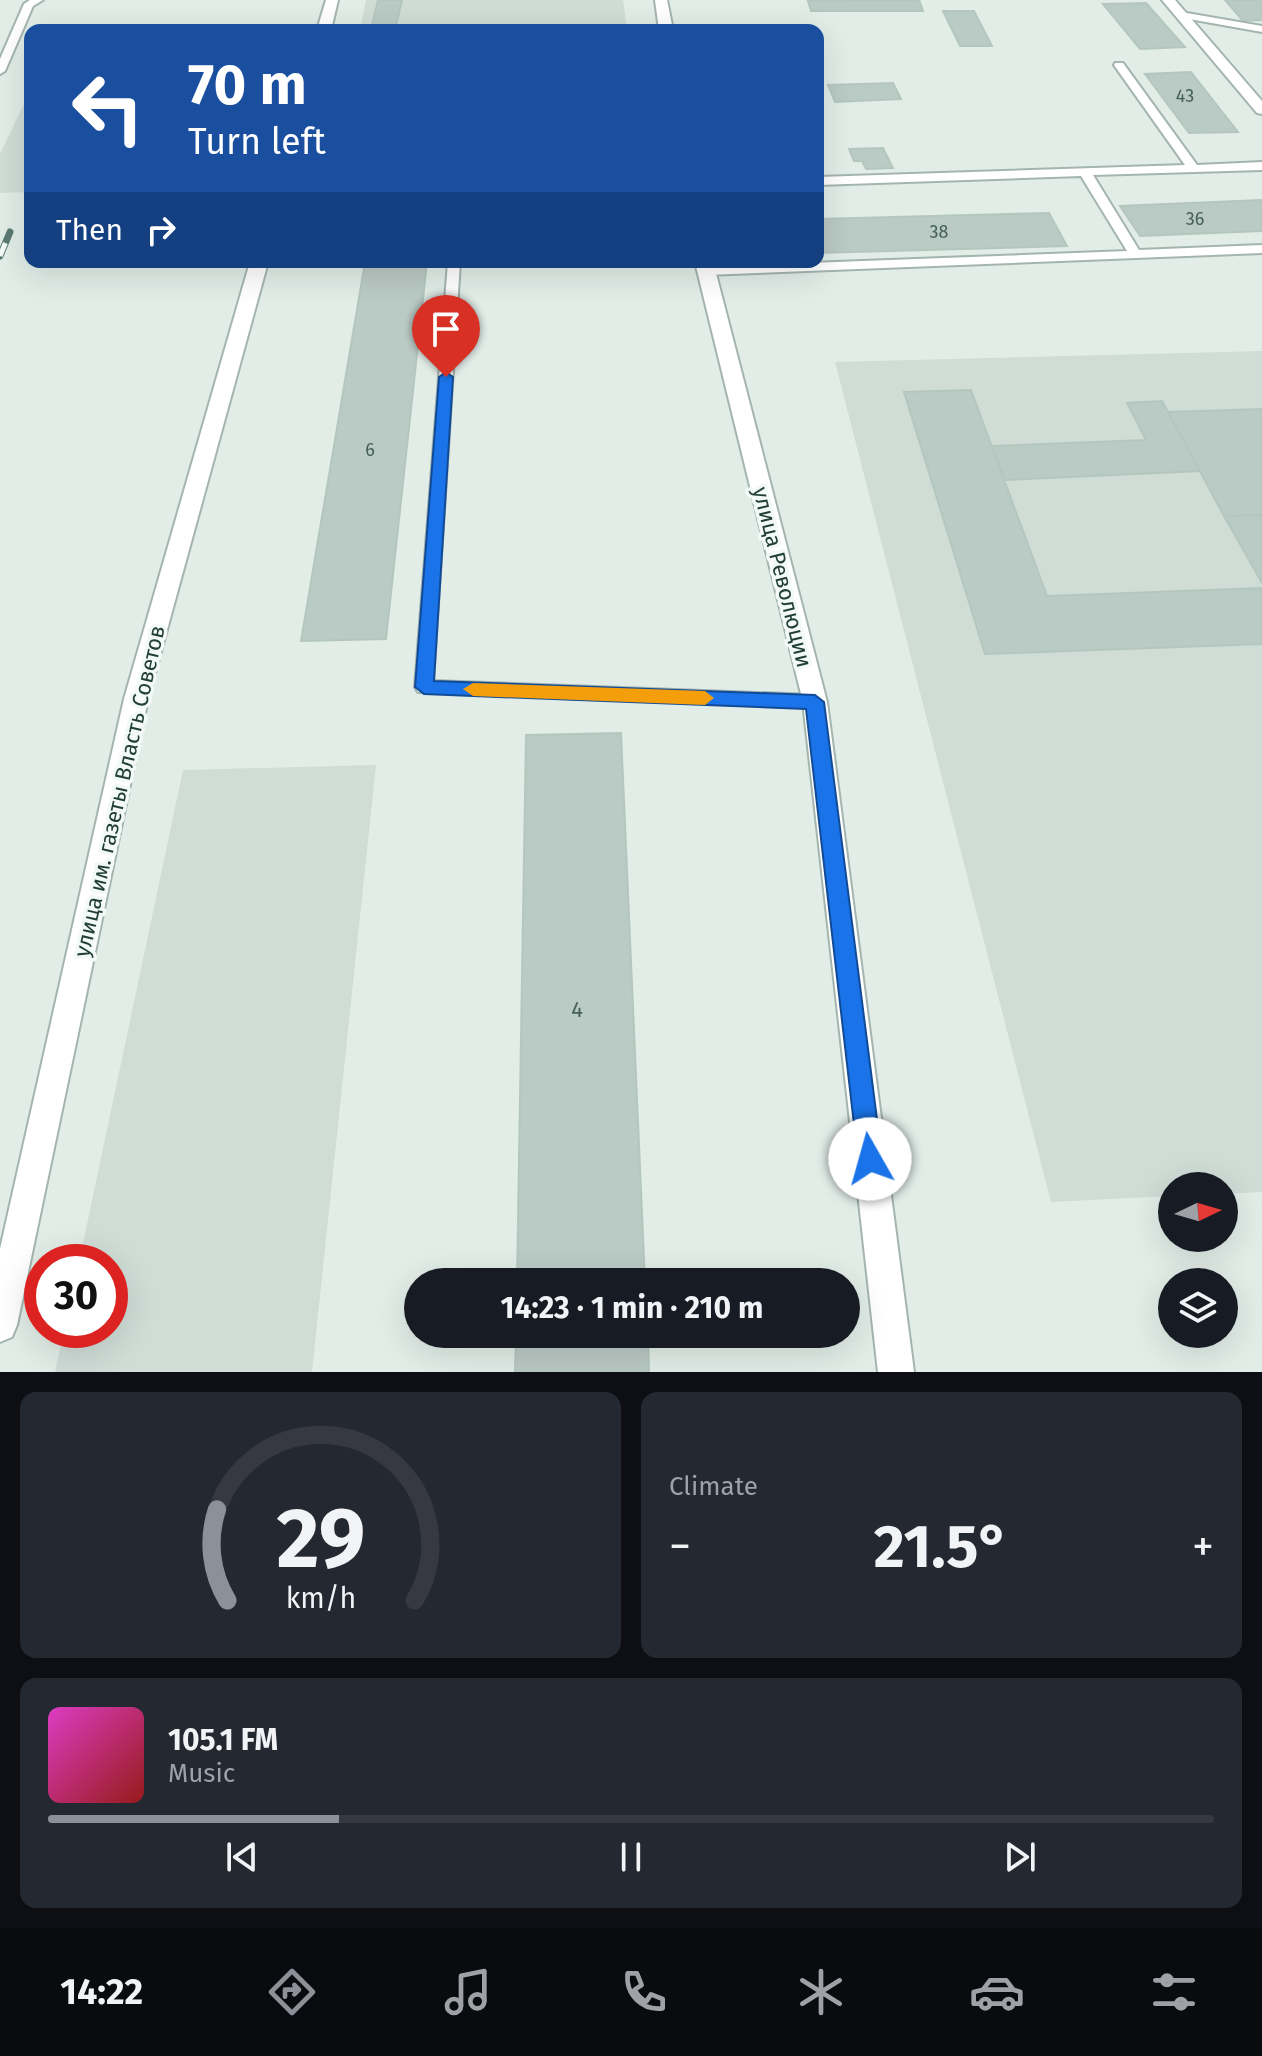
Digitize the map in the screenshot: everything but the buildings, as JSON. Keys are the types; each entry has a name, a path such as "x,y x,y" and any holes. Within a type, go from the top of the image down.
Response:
{"street":[{"path":"326,24 332,0"},
{"path":"661,0 665,24"},
{"path":"1168,0 1262,110"},
{"name":"улица им. газеты Власть Советов","path":"0,1325 136,699 257,268"},
{"name":"улица Революции","path":"706,268 815,702 896,1372"}],"lane":[{"path":"0,71 29,4 38,0"},
{"path":"1181,15 1262,29"},
{"path":"1119,65 1193,168"},
{"path":"824,181 1262,166"},
{"path":"1085,172 1135,254"},
{"path":"824,263 1262,249"},
{"path":"454,268 424,687 815,702"}],"shaded area":[{"path":"366,0 623,0 626,24 361,24"},
{"path":"24,104 24,192 0,193 0,154"},
{"path":"1262,351 1262,1192 1238,1193 1238,1172 1158,1172 1158,1197 1051,1202 835,362"},
{"path":"376,765 312,1372 55,1372 60,1348 128,1348 128,1244 83,1244 183,770"}],"railway":[{"path":"0,256 10,232"}],"slow traffic":[{"path":"473,689 705,698"}],"route":[{"path":"446,377 424,687 815,702 870,1159"}]}
